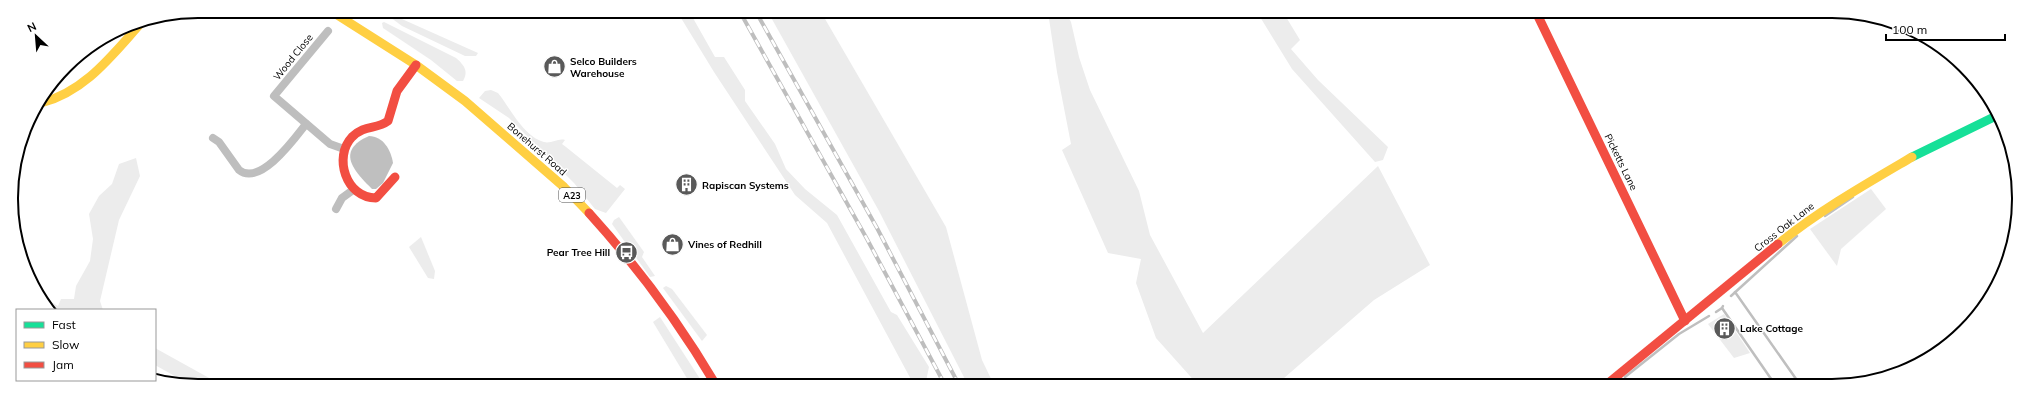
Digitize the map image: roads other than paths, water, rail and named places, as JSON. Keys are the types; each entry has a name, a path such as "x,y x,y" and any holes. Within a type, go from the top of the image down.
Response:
{"street":[{"name":"Bonehurst Road","path":"342,18 416,64 483,115 574,197 602,228 662,303 698,355 712,379"},
{"name":"Picketts Lane","path":"1539,18 1685,321"},
{"path":"46,102 58,98 75,88 97,71 133,30"},
{"name":"Wood Close","path":"306,124 274,96 328,31"},
{"path":"395,177 376,198 367,198 353,190 344,171 344,149 349,140 360,130 381,125 388,121 391,114 393,99 416,64"},
{"name":"Cross Oak Lane","path":"1613,379 1802,225 1841,198 1926,149 1992,118"},
{"path":"213,138 219,142 239,170 248,174 260,170 278,158 306,124 330,144 344,149"},
{"path":"336,209 342,198 353,190"}],"waterway":[{"path":"1825,216 1853,197"},
{"path":"1731,296 1797,236"},
{"path":"1735,292 1796,379"},
{"path":"1723,306 1722,308 1771,379"},
{"path":"1716,312 1722,308"},
{"path":"1625,377 1679,334 1709,316"}],"railway":[{"path":"743,18 867,239 942,379"},
{"path":"759,18 877,228 956,379"}],"place":[{"name":"Selco Builders Warehouse","path":"554,67"},
{"name":"Rapiscan Systems","path":"687,185"},
{"name":"Vines of Redhill","path":"673,244"},
{"name":"Pear Tree Hill","path":"626,252"},
{"name":"Lake Cottage","path":"1725,328"}]}
